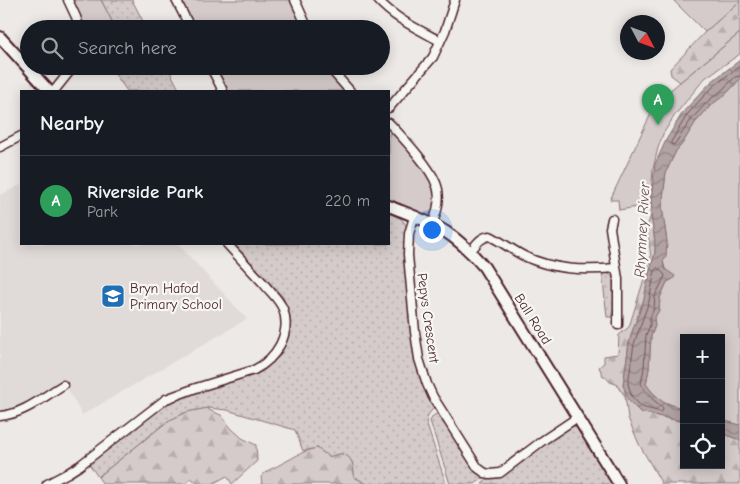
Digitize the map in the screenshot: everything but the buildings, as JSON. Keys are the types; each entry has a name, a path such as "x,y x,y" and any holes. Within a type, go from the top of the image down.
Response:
{"street":[{"path":"68,0 77,20"},
{"path":"176,0 186,20"},
{"path":"295,0 304,20"},
{"path":"378,0 399,19 440,41"},
{"path":"390,107 430,61 456,0"},
{"path":"0,37 20,59"},
{"path":"34,75 48,90"},
{"path":"55,90 68,75"},
{"path":"215,75 222,90"},
{"path":"336,75 349,90"},
{"path":"390,124 418,156 438,186 438,204 432,225"},
{"path":"0,147 20,137"},
{"name":"Ball Road","path":"390,206 414,216 454,238 484,267 619,484"},
{"name":"Pepys Crescent","path":"414,216 409,234 408,255 414,332 419,359 424,377 433,397 478,468 487,474 500,473 578,417"},
{"path":"612,219 610,228 618,279 618,325"},
{"path":"470,252 481,239 490,236 520,254 543,264 579,269 616,268"},
{"path":"47,484 78,466 166,399 254,370 263,366 274,355 282,340 284,331 283,309 276,298 228,245"},
{"path":"0,416 8,416 21,411 63,384"}],"shaded area":[{"name":"Bryn Hafod Primary School","path":"20,185 20,245 179,245 247,319 82,415 63,380 9,414 0,414 0,195"}],"green space":[{"path":"71,0 101,0 111,20 79,20"},
{"path":"101,0 132,0 142,20 111,20"},
{"path":"179,0 292,0 302,20 189,20"},
{"path":"673,0 740,0 740,1 705,32"},
{"path":"740,1 740,33 680,82 671,75 670,69 705,32"},
{"path":"740,33 740,54 705,78 675,115 663,134 653,169 650,205 619,210 618,200 610,200 657,101"},
{"path":"116,75 172,75 179,90 126,90"},
{"path":"218,75 334,75 346,90 226,90"},
{"path":"740,79 740,425 725,421 725,334 680,334 680,408 662,400 646,384 651,336 655,326 654,319 659,310 660,298 667,282 673,279 665,269 663,261 667,242 662,207 666,172 676,151 695,123 711,105 726,94"},
{"path":"390,129 415,156 430,180 435,203 431,213 422,216 390,201"},
{"path":"390,213 404,222 407,228 406,269 410,324 417,359 435,406 428,415 426,422 446,484 367,484 354,477 352,462 345,455 340,454 329,457 317,448 303,451 295,430 227,410 208,408 187,412 168,421 98,477 88,462 170,400 263,368 280,356 289,330 288,312 283,297 235,245 390,245"},
{"path":"651,215 655,253 644,299 629,343 623,385 640,412 680,421 680,469 725,469 725,434 740,440 740,484 662,484 639,444 628,418 625,396 616,384 603,376 599,367 604,363 604,356 618,354 619,335 629,327 651,257 647,227"},
{"path":"602,273 609,274 613,278 612,317 607,317"},
{"path":"208,408 221,415 242,438 256,445 257,461 232,484 227,476 212,484 198,484 191,478 186,484 103,484 98,477 168,421 187,412"},
{"path":"436,414 440,414 471,465 479,473 486,476 475,484 450,484 430,421"},
{"path":"568,426 579,427 615,484 482,484 490,477"},
{"path":"317,448 329,457 341,454 348,457 353,466 354,477 367,484 262,484 261,477 268,471 302,453"}],"water":[{"path":"740,60 740,79 726,94 711,105 695,123 676,151 666,172 662,207 667,242 666,256 663,262 665,269 675,276 667,282 660,298 659,310 654,319 655,325 651,336 646,384 663,402 680,408 680,421 640,412 628,400 623,385 629,343 644,299 655,253 651,215 655,164 666,140 683,112 711,82"},
{"path":"725,421 740,425 740,440 725,434"}],"place":[{"name":"Riverside Park","path":"658,125"},
{"name":"Bryn Hafod Primary School","path":"113,296"}],"water label":[{"name":"Rhymney River","path":"642,230"}]}
